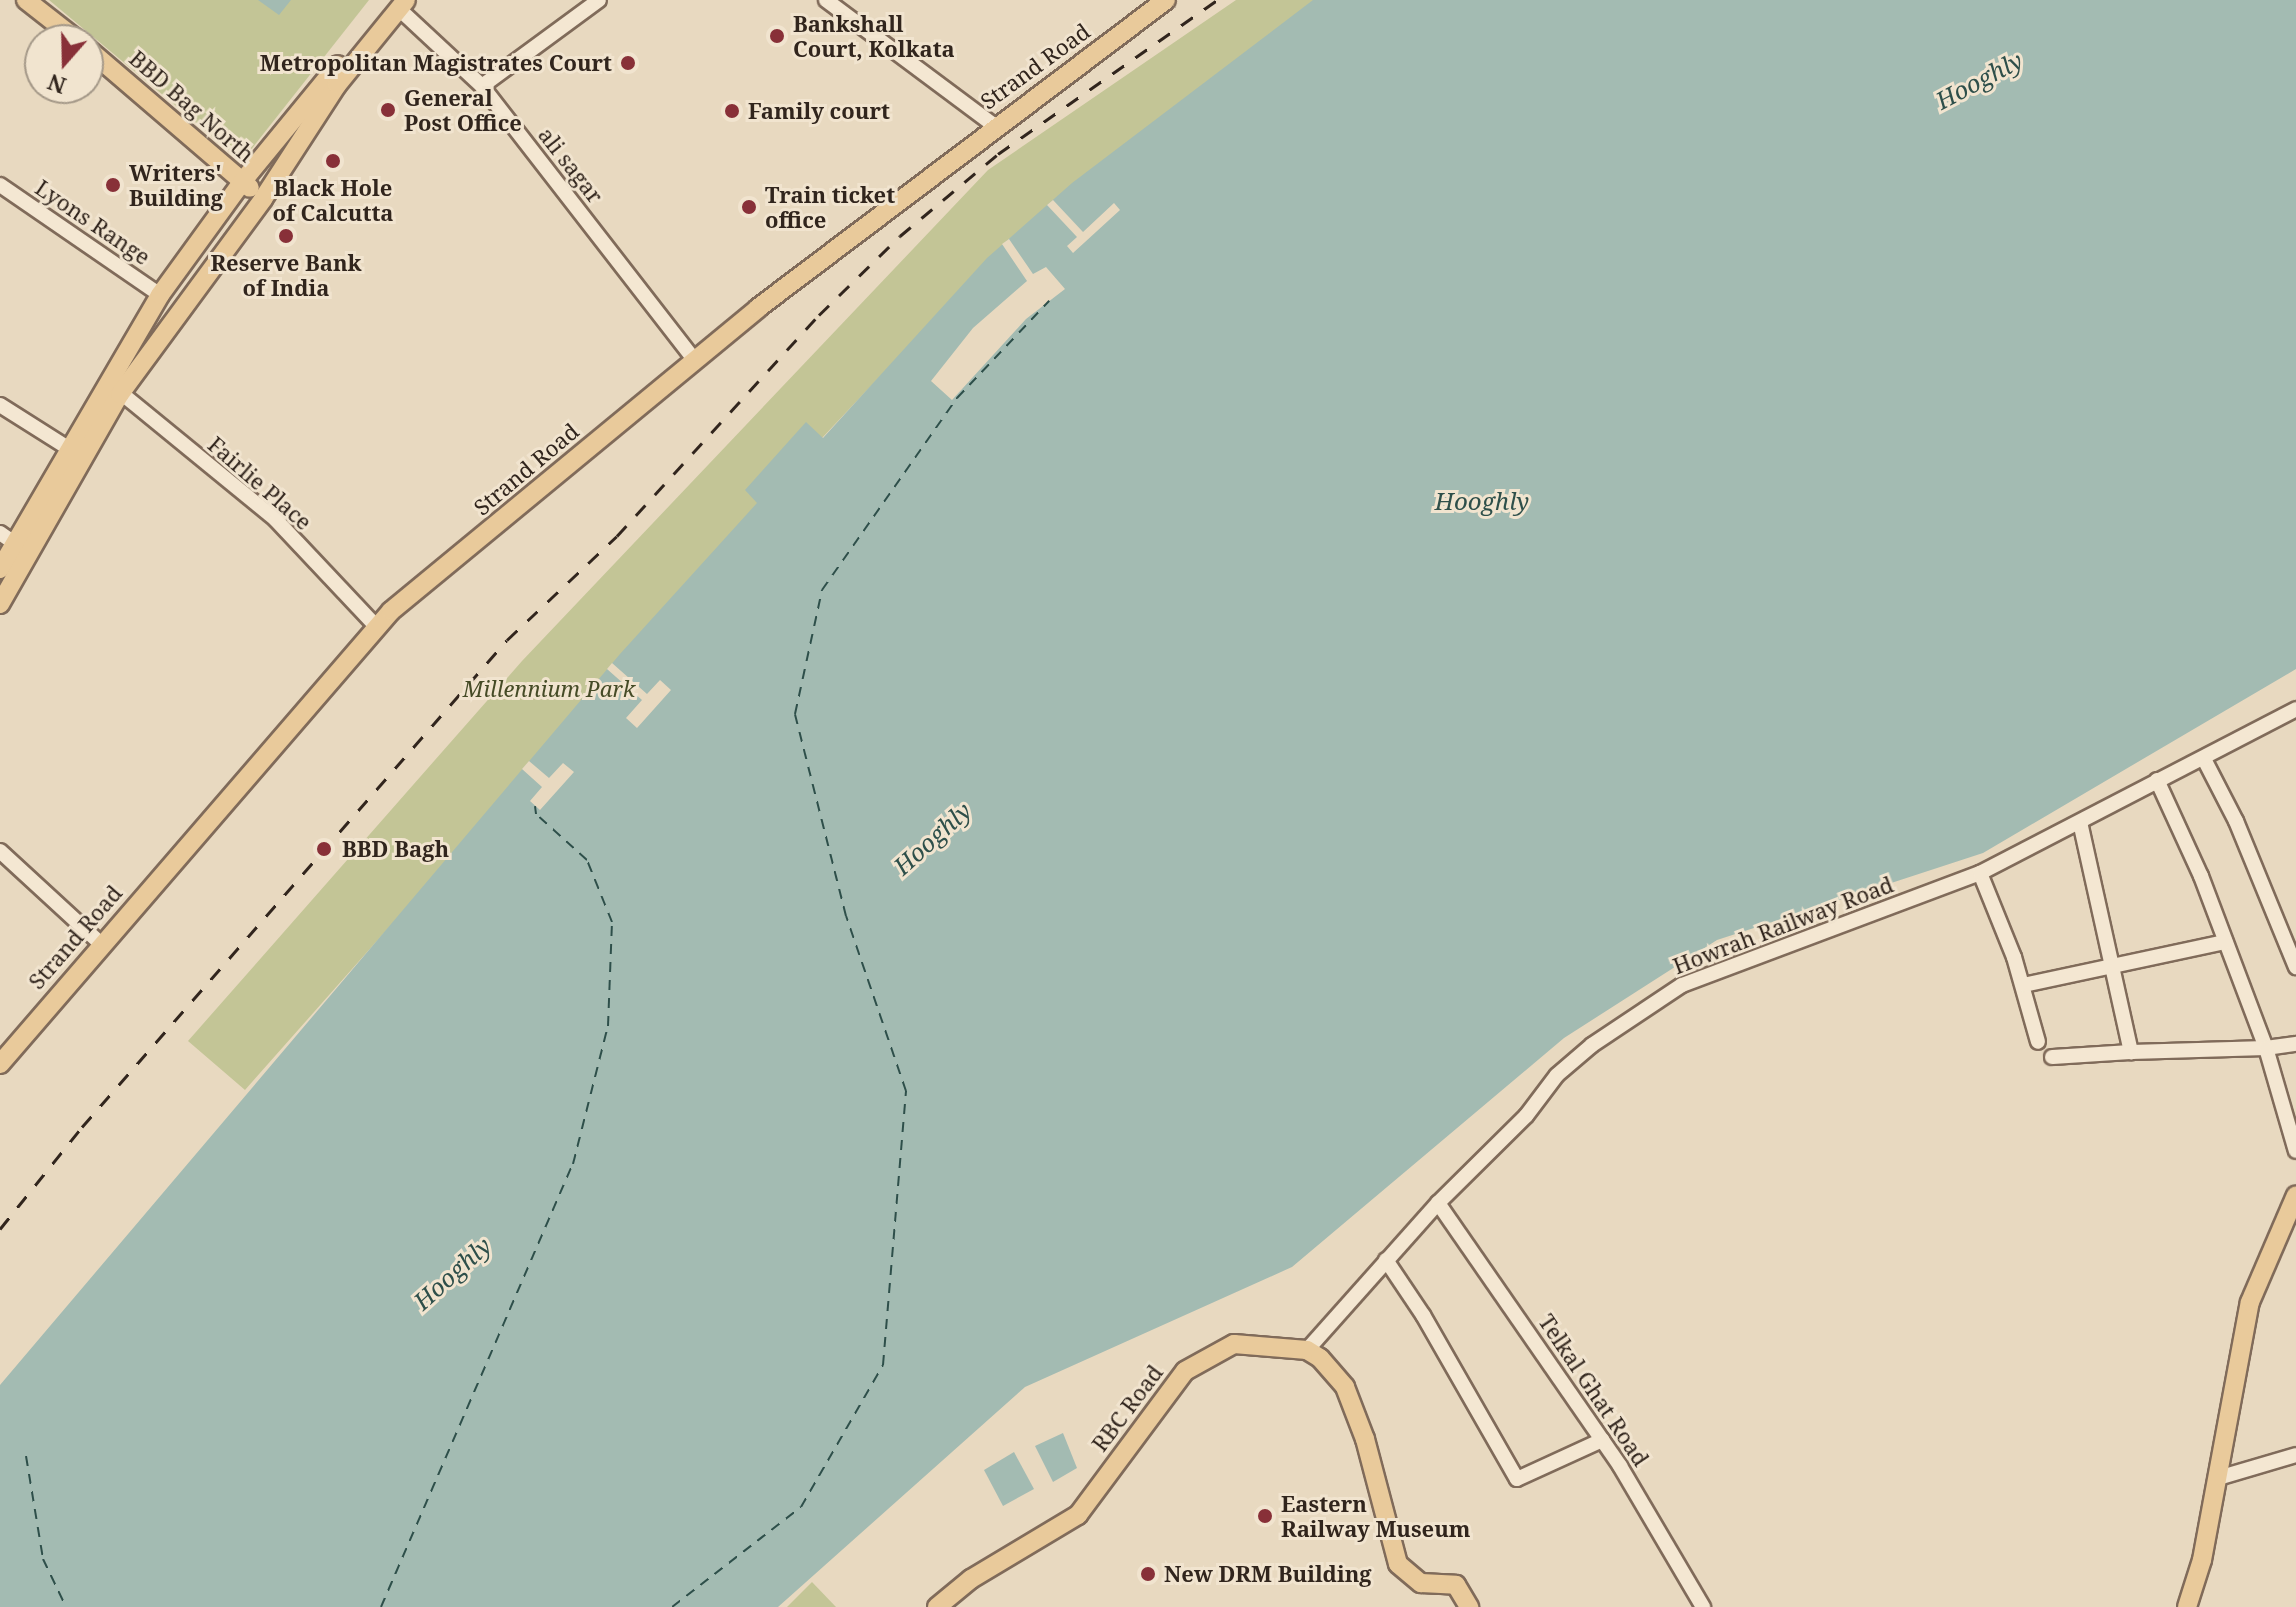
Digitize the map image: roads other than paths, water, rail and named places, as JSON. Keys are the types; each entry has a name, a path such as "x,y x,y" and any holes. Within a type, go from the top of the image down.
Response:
{"main road":[{"path":"26,0 57,24"},
{"name":"Strand Road","path":"0,1064 377,627 695,361 995,126 1166,0"},
{"path":"0,569 8,539 80,454 107,380 160,295 242,182 397,2"},
{"path":"0,604 80,454 120,394 263,199 337,85 397,2"},
{"name":"BBD Bag North","path":"104,63 263,199"},
{"path":"2187,1607 2218,1478 2250,1302 2296,1195"},
{"name":"RBC Road","path":"937,1607 971,1579 1078,1515 1185,1371 1234,1344 1307,1350"},
{"path":"1307,1350 1345,1387 1365,1439 1398,1564 1406,1576 1421,1583 1456,1585 1469,1607"}],"street":[{"path":"482,86 599,0"},
{"path":"826,0 995,126"},
{"name":"ali sagar","path":"397,2 482,86 695,361"},
{"name":"Lyons Range","path":"0,185 160,295"},
{"name":"Fairlie Place","path":"107,380 120,394 276,520 377,627"},
{"path":"0,405 80,454"},
{"name":"Howrah Railway Road","path":"1307,1350 1438,1203 1526,1116 1557,1075 1592,1045 1682,985 1980,873 2157,780 2294,714"},
{"path":"2204,759 2295,959"},
{"path":"2157,780 2266,1048 2296,1151"},
{"path":"2080,822 2115,967 2131,1052"},
{"path":"0,851 101,944"},
{"path":"1980,873 2024,985 2038,1042"},
{"path":"2024,985 2225,942"},
{"path":"2052,1057 2296,1044"},
{"name":"Telkal Ghat Road","path":"1438,1203 1602,1440 1703,1607"},
{"path":"1386,1260 1423,1315 1517,1479 1602,1440"},
{"path":"2218,1478 2296,1455"}],"water":[{"path":"258,0 291,0 279,15"},
{"name":"Hooghly","path":"1313,0 2296,0 2296,669 1983,853 1717,940 1564,1038 1292,1267 1025,1387 778,1607 0,1607 0,1385 620,654 757,503 745,490 806,422 823,438 987,258 1072,183"},
{"path":"1063,1433 1077,1468 1053,1482 1035,1446"},
{"path":"1014,1452 1034,1489 1003,1506 984,1470"}],"railway":[{"path":"0,1229 82,1127 507,640 617,536 819,315 900,236 998,154 1217,0"}],"place":[{"name":"Bankshall Court, Kolkata","path":"777,36"},
{"name":"Metropolitan Magistrates Court","path":"628,63"},
{"name":"General Post Office","path":"388,110"},
{"name":"Family court","path":"732,111"},
{"name":"Black Hole of Calcutta","path":"333,161"},
{"name":"Writers' Building","path":"113,185"},
{"name":"Train ticket office","path":"749,207"},
{"name":"Reserve Bank of India","path":"286,236"},
{"name":"BBD Bagh","path":"324,849"},
{"name":"Eastern Railway Museum","path":"1265,1516"},
{"name":"New DRM Building","path":"1148,1574"}],"park label":[{"name":"Millennium Park","path":"549,689"}]}
